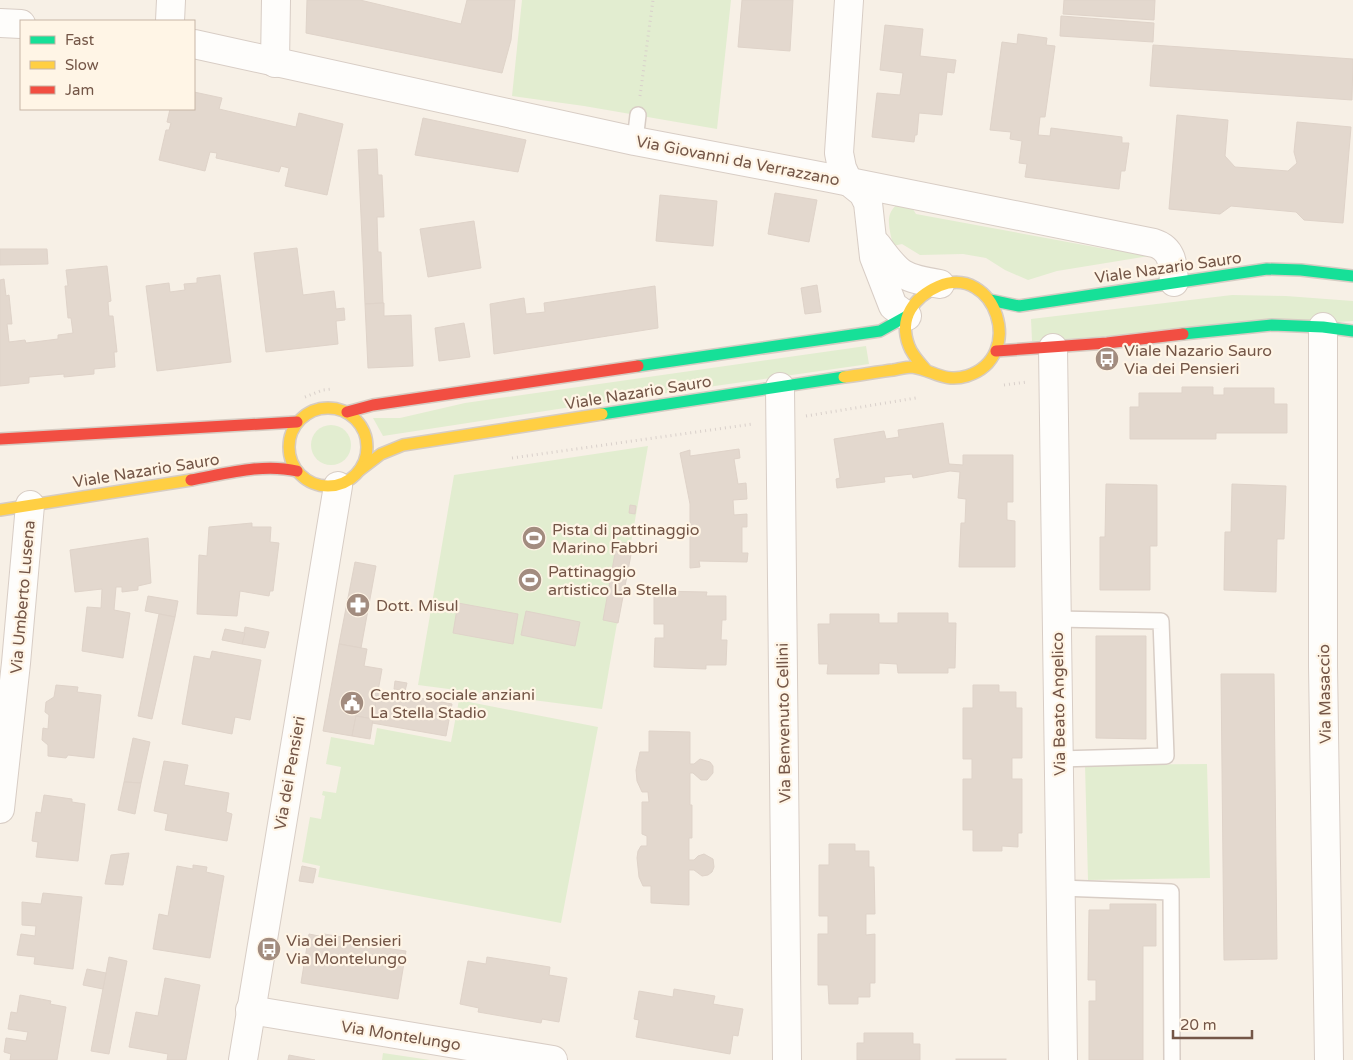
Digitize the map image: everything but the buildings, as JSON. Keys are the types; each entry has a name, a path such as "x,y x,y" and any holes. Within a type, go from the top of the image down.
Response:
{"main road":[{"name":"Viale Nazario Sauro","path":"347,412 373,405 880,331 907,316 911,306 918,297 940,284 954,283 967,285 979,291 990,300 1019,306 1235,273 1283,269 1353,276"},
{"path":"990,300 1000,324 1000,338 996,351 1053,348 1272,326 1323,327 1353,331"},
{"path":"907,316 905,332 908,346 915,360 927,371"},
{"name":"Viale Nazario Sauro","path":"360,470 381,454 403,445 780,386 911,367 942,377 958,378 974,374 987,364 996,351"},
{"path":"319,408 334,408 347,412 356,419 366,438 366,455 360,470 338,486 320,485 309,481 297,471 289,453 291,432 305,414 319,408"},
{"name":"Viale Nazario Sauro","path":"0,439 297,422"},
{"name":"Viale Nazario Sauro","path":"0,510 266,468 284,468 297,471"}],"street":[{"path":"170,20 171,0"},
{"path":"275,63 276,0"},
{"path":"849,0 839,153 842,168 848,181 866,197 869,208 874,257 893,306 907,316"},
{"path":"0,23 20,24"},
{"name":"Via Giovanni da Verrazzano","path":"195,44 275,63 636,128 848,181 1154,243 1163,247 1171,256 1174,282"},
{"path":"871,237 892,266 900,273 914,279 940,284"},
{"name":"Via Masaccio","path":"1323,327 1323,666 1329,1060"},
{"name":"Via Beato Angelico","path":"1053,348 1063,1060"},
{"name":"Via Benvenuto Cellini","path":"780,386 786,1060"},
{"name":"Via dei Pensieri","path":"243,1060 338,486"},
{"name":"Via Umberto Lusena","path":"0,809 16,663 30,505"},
{"name":"Via Montelungo","path":"250,1010 553,1060"}],"lane":[{"path":"1056,619 1161,622 1166,756 1059,759"},
{"path":"1060,888 1171,892 1172,1060"}],"path":[{"path":"636,128 653,0"},
{"path":"995,387 1032,381"},
{"path":"801,418 894,400 921,397"},
{"path":"503,459 758,424"}],"green space":[{"path":"522,0 731,0 717,129 584,106 512,96"},
{"path":"899,203 909,203 916,214 1111,250 1115,243 1143,251 1149,256 1057,271 1028,280 1005,270 986,258 963,254 920,255 902,244 893,246 889,228 889,217 894,207"},
{"path":"1232,295 1286,296 1353,301 1353,321 1032,341 1031,319"},
{"path":"866,346 869,364 383,436 373,418 400,418 465,403"},
{"path":"331,425 345,431 351,445 345,459 331,465 317,459 311,445 317,431"},
{"name":"Pattinaggio artistico La Stella","path":"648,446 602,709 418,685 454,475"},
{"path":"459,700 598,727 561,923 318,877 320,866 302,862 310,817 321,819 325,796 322,795 323,791 336,793 341,767 326,764 331,737 374,745 377,728 451,742"},
{"path":"1207,764 1210,878 1088,880 1085,765"},
{"path":"383,1053 430,1060 382,1060"}],"traffic: fast":[{"path":"990,300 1019,306 1267,269 1301,270 1353,276"},
{"path":"638,366 880,331 907,316"},
{"path":"1183,334 1272,325 1323,327 1353,331"},
{"path":"602,414 844,377"}],"traffic: slow":[{"path":"844,377 912,367 945,377 959,378 967,376 985,366 996,351 999,333 996,315 988,299 975,288 959,282 939,286 922,296 910,310 907,318 906,336 912,353 927,371"},
{"path":"320,408 336,408 350,414 361,425 367,439 367,447 367,455 361,469 350,480 336,486 320,486 306,480 295,469 289,455 289,439 295,425 306,414 320,408"},
{"path":"360,470 381,454 403,445 602,414"},
{"path":"0,510 191,480"}],"traffic: jam":[{"path":"996,351 1107,343 1183,334"},
{"path":"347,412 373,405 638,366"},
{"path":"0,439 297,422"},
{"path":"191,480 257,469 270,468 297,471"}],"place":[{"name":"Viale Nazario Sauro Via dei Pensieri","path":"1107,359"},
{"name":"Pista di pattinaggio Marino Fabbri","path":"534,538"},
{"name":"Pattinaggio artistico La Stella","path":"530,580"},
{"name":"Dott. Misul","path":"358,605"},
{"name":"Centro sociale anziani La Stella Stadio","path":"352,703"},
{"name":"Via dei Pensieri Via Montelungo","path":"269,949"}]}
